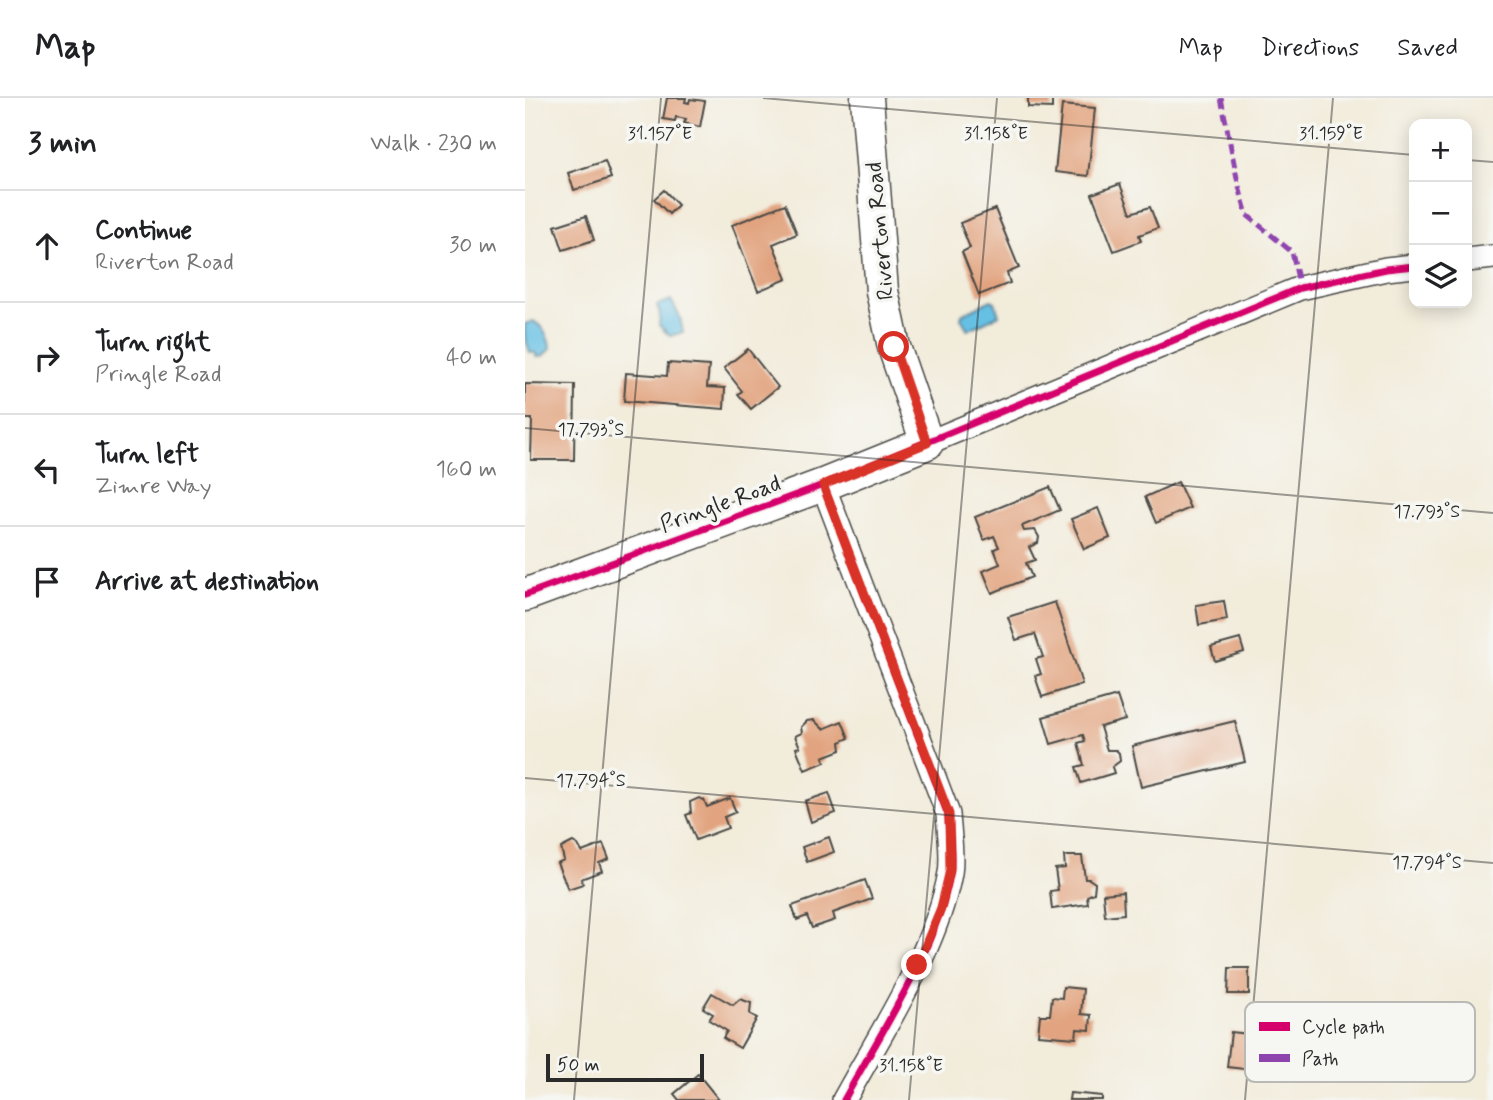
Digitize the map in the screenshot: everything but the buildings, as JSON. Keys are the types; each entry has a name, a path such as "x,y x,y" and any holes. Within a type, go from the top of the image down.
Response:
{"street":[{"name":"Riverton Road","path":"867,98 882,291 894,347 927,443"},
{"path":"1472,259 1493,257"},
{"path":"927,443 1300,288 1409,267"},
{"name":"Pringle Road","path":"525,595 823,485 927,443"},
{"path":"823,485 949,814 950,870 941,908 917,965 844,1100"}],"water":[{"path":"671,300 680,317 683,332 670,336 659,325 657,305"},
{"path":"991,300 995,302 999,315 968,330 961,318 962,314"},
{"path":"533,321 549,341 550,349 542,357 536,357 536,353 530,352 525,338 525,324"}],"marked path":[{"path":"1221,98 1247,215 1292,252 1300,288"}],"cycle path":[{"path":"525,595 823,485 1300,288 1409,267"},
{"path":"823,485 948,814 951,851 950,873 933,931 906,990 844,1100"}],"route":[{"path":"894,347 927,443 823,485 949,814 950,870 941,908 917,965"}]}
